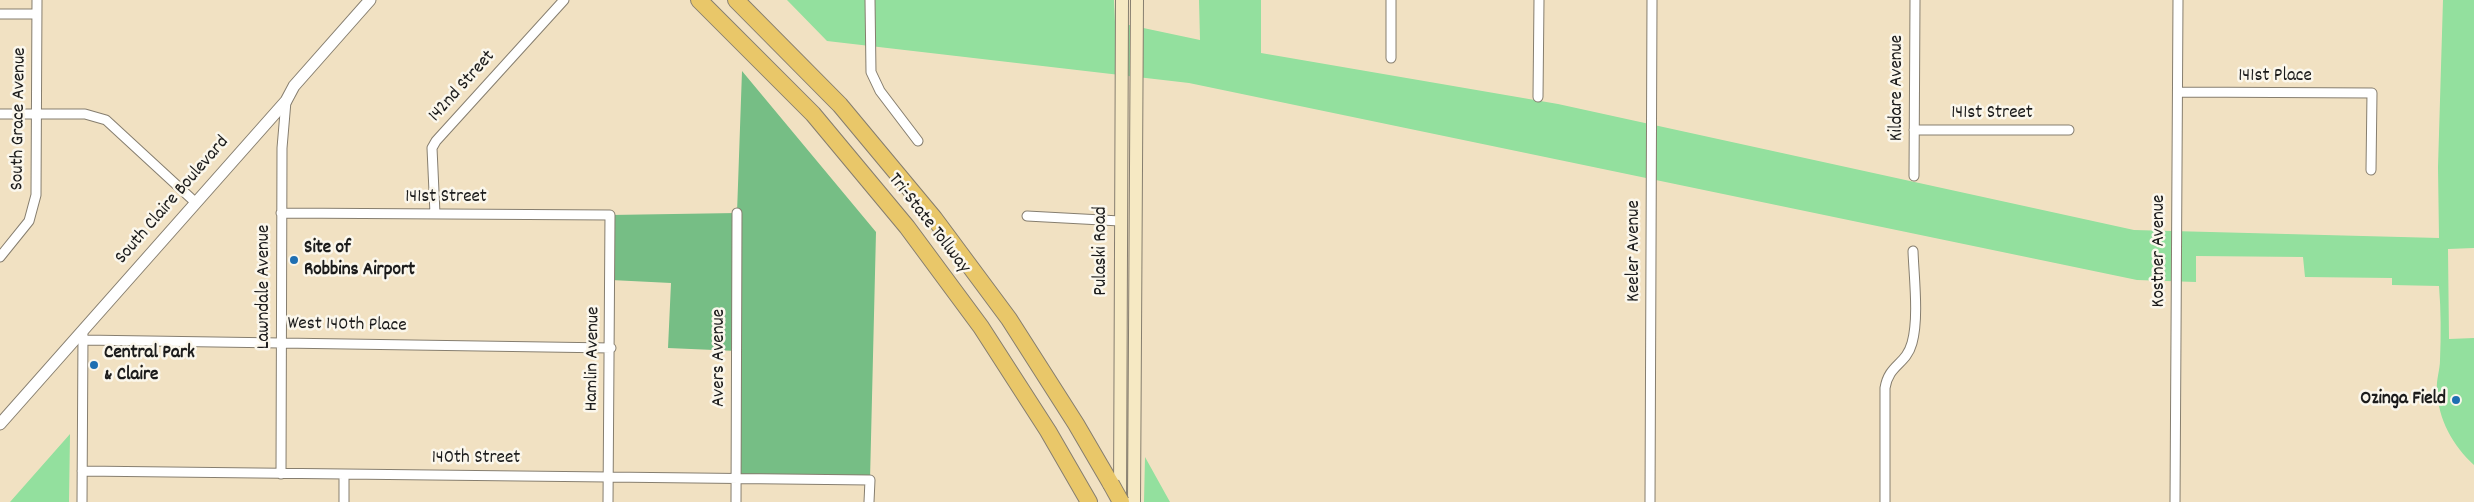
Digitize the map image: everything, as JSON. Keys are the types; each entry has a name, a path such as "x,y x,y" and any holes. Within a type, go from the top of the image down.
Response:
{"highway":[{"name":"Tri-State Tollway","path":"699,0 813,114 907,227 981,327 1048,432 1089,502"},
{"name":"Tri-State Tollway","path":"736,0 840,105 934,218 1009,319 1076,424 1120,502"}],"main road":[{"name":"Pulaski Road","path":"1120,502 1122,0"},
{"name":"Pulaski Road","path":"1134,502 1137,0"}],"street":[{"name":"South Grace Avenue","path":"0,257 20,234 34,208 37,115 37,0"},
{"name":"South Claire Boulevard","path":"2,417 83,335 194,202 286,101 294,86 370,0"},
{"name":"142nd Street","path":"434,214 432,148 436,141 564,0"},
{"path":"870,0 870,72 880,91 918,141"},
{"path":"1391,0 1391,58"},
{"path":"1538,97 1539,0"},
{"name":"Keeler Avenue","path":"1650,502 1652,0"},
{"name":"Kildare Avenue","path":"1914,176 1915,0"},
{"name":"Kostner Avenue","path":"2174,502 2178,0"},
{"path":"0,14 37,14"},
{"name":"141st Place","path":"2178,92 2372,93 2371,170"},
{"name":"Lawndale Avenue","path":"281,474 282,148 286,101"},
{"path":"0,114 85,114 106,120 194,202"},
{"name":"141st Street","path":"1914,130 2069,130"},
{"name":"141st Street","path":"282,213 610,215"},
{"name":"Avers Avenue","path":"736,502 737,213"},
{"name":"Hamlin Avenue","path":"608,502 611,348 610,215"},
{"path":"1027,216 1120,221"},
{"path":"1885,502 1886,388 1888,375 1906,357 1912,343 1914,322 1913,251"},
{"path":"82,502 83,335"},
{"name":"West 140th Place","path":"83,335 611,348"},
{"name":"140th Street","path":"82,471 870,480 869,502"},
{"path":"344,474 344,502"}],"green space":[{"path":"787,0 1114,0 1115,22 1200,40 1199,0 1261,0 1261,53 1558,104 2134,230 2439,238 2438,167 2443,0 2474,0 2474,248 2448,249 2449,339 2474,338 2474,465 2453,441 2440,411 2438,401 2437,386 2441,332 2439,286 2392,285 2392,278 2305,277 2303,257 2196,256 2196,282 2137,280 1189,83 827,41"},
{"path":"742,71 876,232 870,480 736,479 737,351 668,348 671,283 611,280 610,215 737,213"},
{"path":"70,434 69,502 10,502"},
{"path":"1145,457 1170,502 1144,502"}],"place":[{"name":"Site of Robbins Airport","path":"294,260"},
{"name":"Central Park & Claire","path":"94,365"},
{"name":"Ozinga Field","path":"2456,400"}]}
